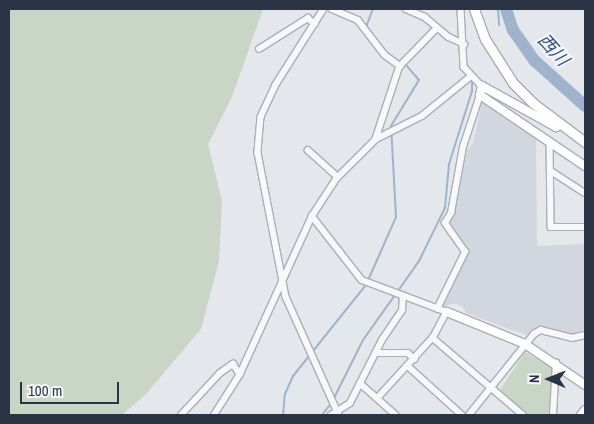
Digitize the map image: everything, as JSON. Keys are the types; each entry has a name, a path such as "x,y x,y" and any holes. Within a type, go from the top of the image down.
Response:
{"main road":[{"path":"474,9 485,39 513,83 585,142"},
{"path":"481,90 556,127 561,124"},
{"path":"481,90 585,166"},
{"path":"447,312 525,344 556,363 585,385"},
{"path":"581,415 585,410"}],"street":[{"path":"324,9 276,85 261,117 258,153 282,283 335,402 338,413"},
{"path":"332,9 358,20 385,54 400,66"},
{"path":"406,9 464,44"},
{"path":"437,309 465,252 445,223 451,213 463,147 481,90 464,67 461,9"},
{"path":"259,49 308,18 315,24"},
{"path":"376,139 400,66 434,31"},
{"path":"214,415 240,374 312,216 338,177 376,139 396,131 422,116 470,76"},
{"path":"550,142 551,227 585,227"},
{"path":"308,150 338,177"},
{"path":"551,171 585,193"},
{"path":"312,216 362,280 392,293 447,312 433,338 378,398"},
{"path":"331,415 338,413 350,402 375,353 402,310 403,296"},
{"path":"469,415 494,388 525,344 541,330 572,338 585,335"},
{"path":"433,338 494,388 523,415"},
{"path":"375,353 408,353 415,358"},
{"path":"553,415 556,363"},
{"path":"180,415 233,364 240,374"},
{"path":"408,366 462,415"},
{"path":"360,383 396,415"}],"shaded area":[{"path":"486,101 536,135 537,246 585,244 585,330 580,333 566,334 540,328 526,335 466,313 463,307 454,303 444,307 442,302 469,250 450,225 467,151 473,143 482,102"}],"green space":[{"path":"9,9 263,9 232,97 208,144 222,201 219,261 201,329 146,394 122,415 9,415"},
{"path":"525,352 554,369 551,415 528,415 500,390"}],"waterway":[{"path":"366,27 373,9"},
{"path":"498,9 499,25"},
{"name":"西川","path":"506,9 513,30 535,61 585,106"},
{"path":"283,415 285,394 293,376 366,285 396,217 391,126 419,80 405,64"},
{"path":"398,291 419,261 445,208 449,164 472,91 472,83"},
{"path":"334,398 363,340 395,295"},
{"path":"322,415 332,402"}]}
